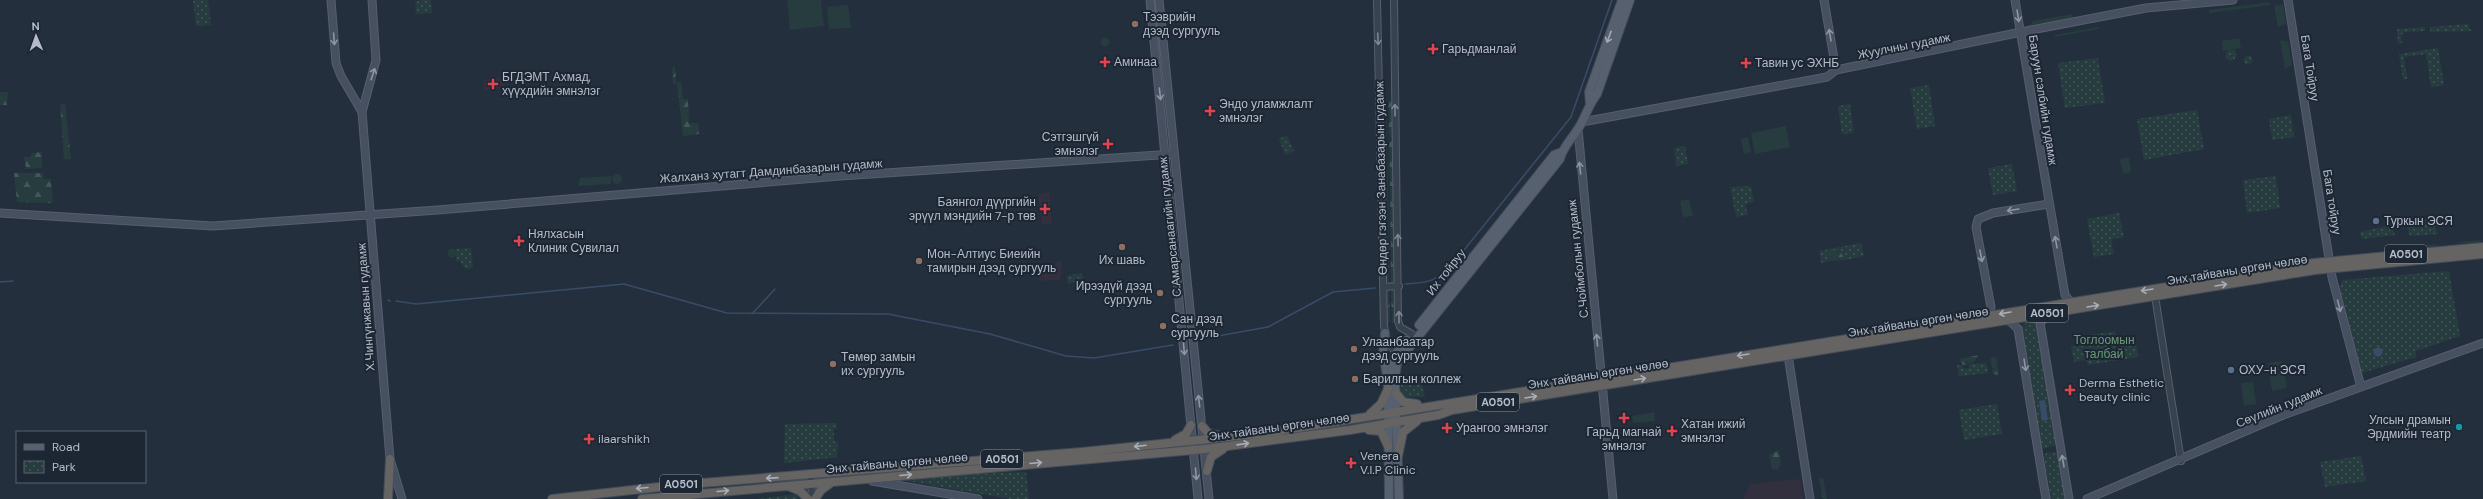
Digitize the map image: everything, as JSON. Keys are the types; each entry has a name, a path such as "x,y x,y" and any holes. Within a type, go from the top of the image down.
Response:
{"highway":[{"name":"Энх тайваны өргөн чөлөө","path":"642,499 786,485 811,478 835,481 1205,449 1350,430 1422,418 1452,410 1782,349 1986,316 2330,265 2483,247"},
{"name":"Энх тайваны өргөн чөлөө","path":"552,499 632,489 811,478 1244,435 1450,403 1788,355 2155,296 2330,265 2483,254"},
{"path":"1367,416 1381,404 1388,389"},
{"path":"1396,393 1409,405 1450,403"},
{"path":"1398,456 1403,432 1409,425 1422,418"},
{"path":"1166,443 1181,438 1191,425"},
{"path":"1202,426 1205,431 1214,436 1244,435"},
{"path":"1350,430 1381,431 1388,446"},
{"path":"1207,471 1211,457 1228,446"},
{"path":"388,499 390,459"},
{"path":"813,499 822,489 835,481"},
{"path":"786,485 800,491 808,499"}],"main road":[{"name":"Х.Чингүнжавын гудамж","path":"331,0 336,63 340,76 362,112"},
{"name":"Х.Чингүнжавын гудамж","path":"372,0 376,60 362,112 369,215 390,459 402,499"},
{"name":"С.Амарсанаагийн гудамж","path":"1150,0 1158,69 1198,499"},
{"name":"С.Амарсанаагийн гудамж","path":"1159,0 1210,499"},
{"name":"Их тойруу","path":"1590,104 1589,92 1622,0"},
{"name":"Их тойруу","path":"1389,499 1388,423 1396,393 1395,370 1408,347 1560,159 1562,152 1580,126 1590,104 1597,94 1630,0"},
{"path":"1824,0 1836,70"},
{"name":"Баруун сэлбийн гудамж","path":"2015,0 2049,204"},
{"name":"Жуулчны гудамж","path":"1580,126 1827,77 1836,70 2146,8 2233,0"},
{"name":"Бага Тойруу","path":"2288,0 2310,139"},
{"path":"1158,69 1166,68"},
{"name":"С.Чоймболын гудамж","path":"1580,126 1601,382 1613,499"},
{"name":"Бага тойруу","path":"2310,139 2330,265 2361,387"},
{"name":"Их тойруу","path":"1399,499 1396,422 1392,412 1388,389 1388,378 1396,353 1549,161 1562,152"},
{"name":"Жалханз хутагт Дамдинбазарын гудамж","path":"0,213 194,227 369,215 833,176 1174,154"},
{"path":"1986,316 1991,307 1976,227 1978,219 1993,213 2049,204 2065,295 2073,302"},
{"path":"2050,312 2040,323 2069,499"},
{"path":"2006,320 2012,322 2018,328 2046,499"},
{"path":"1385,333 1383,353 1388,378"},
{"name":"Сөүлийн гудамж","path":"2087,499 2097,497 2181,461 2283,415 2483,343"},
{"path":"1788,355 1810,499"},
{"path":"858,479 978,499"}],"street":[{"name":"Өндөр гэгээн Занабазарын гудамж","path":"1377,0 1385,333 1396,353"},
{"name":"Өндөр гэгээн Занабазарын гудамж","path":"1394,0 1399,325 1403,330 1412,334"},
{"path":"1384,287 1399,286"},
{"path":"2155,296 2181,461"},
{"path":"811,478 813,499"}],"shaded area":[{"name":"БГДЭМТ Ахмад, хүүхдийн эмнэлэг","path":"502,78 504,88 484,90 483,80"},
{"name":"Баянгол дүүргийн эрүүл мэндийн 7-р төв","path":"1049,192 1052,223 1042,225 1038,194"},
{"path":"1057,262 1062,262 1060,280 1039,281 1038,272 1052,271 1052,266"},
{"path":"1800,479 1803,499 1743,499 1750,484"}],"green space":[{"path":"193,0 208,0 211,25 196,26"},
{"path":"421,0 431,0 432,13 416,14 415,2"},
{"path":"787,0 821,0 824,26 790,30"},
{"path":"2270,2 2270,5 2209,13 2209,10"},
{"path":"2283,4 2286,24 2278,27 2274,6"},
{"path":"848,5 851,28 829,29 827,7"},
{"path":"2072,14 2073,19 2031,25 2032,21"},
{"path":"2468,24 2471,31 2430,32 2430,27"},
{"path":"2099,27 2099,29 2055,37 2055,35"},
{"path":"2425,27 2425,31 2405,32 2401,35 2402,43 2398,44 2397,29"},
{"path":"1105,37 1110,42 1105,47 1100,42"},
{"path":"2239,38 2241,48 2223,51 2222,41"},
{"path":"2280,40 2288,41 2292,65 2285,69"},
{"path":"2438,48 2444,85 2431,87 2426,54 2404,57 2407,79 2403,79 2399,54"},
{"path":"2231,49 2235,51 2237,55 2235,59 2231,61 2227,59 2225,55 2227,51"},
{"path":"2248,55 2253,60 2248,65 2243,60"},
{"path":"2098,58 2105,103 2065,108 2058,63"},
{"path":"675,67 676,82 681,82 683,99 688,99 689,123 698,123 699,134 683,136 677,84 673,84 672,68"},
{"path":"1929,85 1935,126 1917,129 1910,88"},
{"path":"0,92 8,92 7,105 0,105"},
{"path":"1386,98 1387,137 1383,139 1382,102"},
{"path":"1388,98 1392,103 1393,139 1389,137"},
{"path":"60,104 65,104 71,159 64,159"},
{"path":"1850,104 1854,133 1842,134 1838,106"},
{"path":"2197,110 2204,149 2144,160 2137,119"},
{"path":"2291,115 2294,137 2272,140 2269,119"},
{"path":"1786,126 1790,147 1755,154 1751,133"},
{"path":"1287,135 1294,151 1285,155 1279,139"},
{"path":"1748,137 1751,152 1744,154 1741,139"},
{"path":"1393,140 1394,186 1390,186 1389,142"},
{"path":"1383,141 1387,142 1388,186 1384,186"},
{"path":"1685,146 1688,164 1676,166 1674,148"},
{"path":"42,152 42,168 26,169 24,157 30,157 32,153"},
{"path":"2129,157 2131,172 2123,174 2120,159"},
{"path":"2012,164 2017,191 1993,195 1988,168"},
{"path":"14,173 43,173 44,179 51,179 53,203 17,202"},
{"path":"617,174 622,179 617,184 612,179"},
{"path":"611,176 611,184 578,186 580,178"},
{"path":"2276,176 2280,208 2247,213 2243,180"},
{"path":"1751,186 1754,201 1745,205 1748,215 1736,217 1730,187"},
{"path":"1388,188 1389,284 1386,285 1384,189"},
{"path":"1390,188 1394,188 1395,283 1391,284"},
{"path":"996,198 1000,198 1003,203 1000,208 996,208 993,205 993,201"},
{"path":"1689,199 1693,216 1683,217 1680,201"},
{"path":"2119,213 2124,237 2111,239 2114,254 2094,257 2087,219"},
{"path":"2432,218 2438,234 2410,236 2406,225"},
{"path":"2391,225 2395,235 2362,239 2360,232"},
{"path":"2482,240 2480,243 2459,243 2459,242"},
{"path":"1861,243 1864,256 1846,260 1839,250 1829,251 1830,261 1821,263 1819,251"},
{"path":"2438,244 2435,247 2412,248 2410,246"},
{"path":"452,248 457,253 452,258 447,253"},
{"path":"471,248 473,268 466,269 460,261 456,261 456,249"},
{"path":"1839,250 1846,260 1830,261 1828,251"},
{"path":"2449,271 2460,336 2416,351 2416,357 2362,373 2339,289 2342,280"},
{"path":"1081,273 1084,279 1068,284 1067,276"},
{"path":"1389,289 1390,323 1386,323 1385,290"},
{"path":"1391,289 1394,291 1396,323 1392,323"},
{"path":"1985,309 1982,313 1950,317 1950,314"},
{"path":"2026,320 2034,321 2039,326 2058,444 2043,449 2040,447 2021,329"},
{"name":"Тоглоомын талбай","path":"2115,331 2117,340 2135,337 2138,357 2088,365 2086,360 2074,362 2071,347 2086,344 2085,336"},
{"path":"1979,355 1974,362 1968,363 1966,359 1967,365 1963,365 1959,359"},
{"path":"1996,357 1999,375 1993,374 1992,370 1995,369 1992,368 1990,358"},
{"path":"2282,361 2287,388 2272,391 2268,363"},
{"path":"1986,363 1989,373 1959,376 1957,365 1962,365 1963,369 1969,368 1969,364"},
{"path":"1421,381 1425,397 1405,397 1402,394 1400,383"},
{"path":"2253,382 2256,404 2244,406 2241,383"},
{"path":"1997,404 2002,434 1964,440 1959,410"},
{"path":"1654,412 1655,421 1633,423 1632,416"},
{"path":"837,423 837,429 834,429 834,441 838,442 837,457 784,463 785,424"},
{"path":"1779,450 1781,464 1777,470 1772,469 1769,455"},
{"path":"2046,453 2058,453 2066,499 2051,499 2044,457"},
{"path":"2361,456 2366,481 2325,487 2320,462"},
{"path":"1026,472 1029,499 1011,499 907,481 907,477"},
{"path":"1823,478 1827,499 1823,499 1819,479"},
{"path":"797,494 798,499 757,499"}],"water":[{"path":"2378,347 2383,352 2378,357 2373,352"},
{"path":"2045,400 2048,420 2042,421 2039,401"}],"waterway":[{"path":"1405,284 1428,281 1438,277 1448,270 1571,117 1612,0"},
{"path":"0,282 13,281"},
{"path":"396,301 416,304 624,284 727,313 888,314 990,334 1066,356 1094,358 1173,345"},
{"path":"1201,339 1268,327 1333,292 1375,288"},
{"path":"752,314 775,289"}],"place":[{"name":"Тээврийн дээд сургууль","path":"1135,24"},
{"name":"Гарьдманлай","path":"1433,49"},
{"name":"Аминаа","path":"1105,62"},
{"name":"Тавин ус ЭХНБ","path":"1746,63"},
{"name":"БГДЭМТ Ахмад, хүүхдийн эмнэлэг","path":"493,84"},
{"name":"Эндо уламжлалт эмнэлэг","path":"1210,111"},
{"name":"Сэтгэшгүй эмнэлэг","path":"1108,144"},
{"name":"Баянгол дүүргийн эрүүл мэндийн 7-р төв","path":"1045,209"},
{"name":"Туркын ЭСЯ","path":"2376,221"},
{"name":"Нялхасын Клиник Сувилал","path":"519,241"},
{"name":"Их шавь","path":"1122,247"},
{"name":"Мон-Алтиус Биеийн тамирын дээд сургууль","path":"919,261"},
{"name":"Ирээдүй дээд сургууль","path":"1160,293"},
{"name":"Сан дээд сургууль","path":"1163,326"},
{"name":"Улаанбаатар дээд сургууль","path":"1354,349"},
{"name":"Төмөр замын их сургууль","path":"833,364"},
{"name":"ОХУ-н ЭСЯ","path":"2231,370"},
{"name":"Барилгын коллеж","path":"1355,379"},
{"name":"Derma Esthetic beauty clinic","path":"2070,390"},
{"name":"Гарьд магнай эмнэлэг","path":"1624,418"},
{"name":"Улсын драмын Эрдмийн театр","path":"2459,427"},
{"name":"Урангоо эмнэлэг","path":"1447,428"},
{"name":"Хатан ижий эмнэлэг","path":"1672,431"},
{"name":"ilaarshikh","path":"589,439"},
{"name":"Venera V.I.P Clinic","path":"1351,463"}]}
